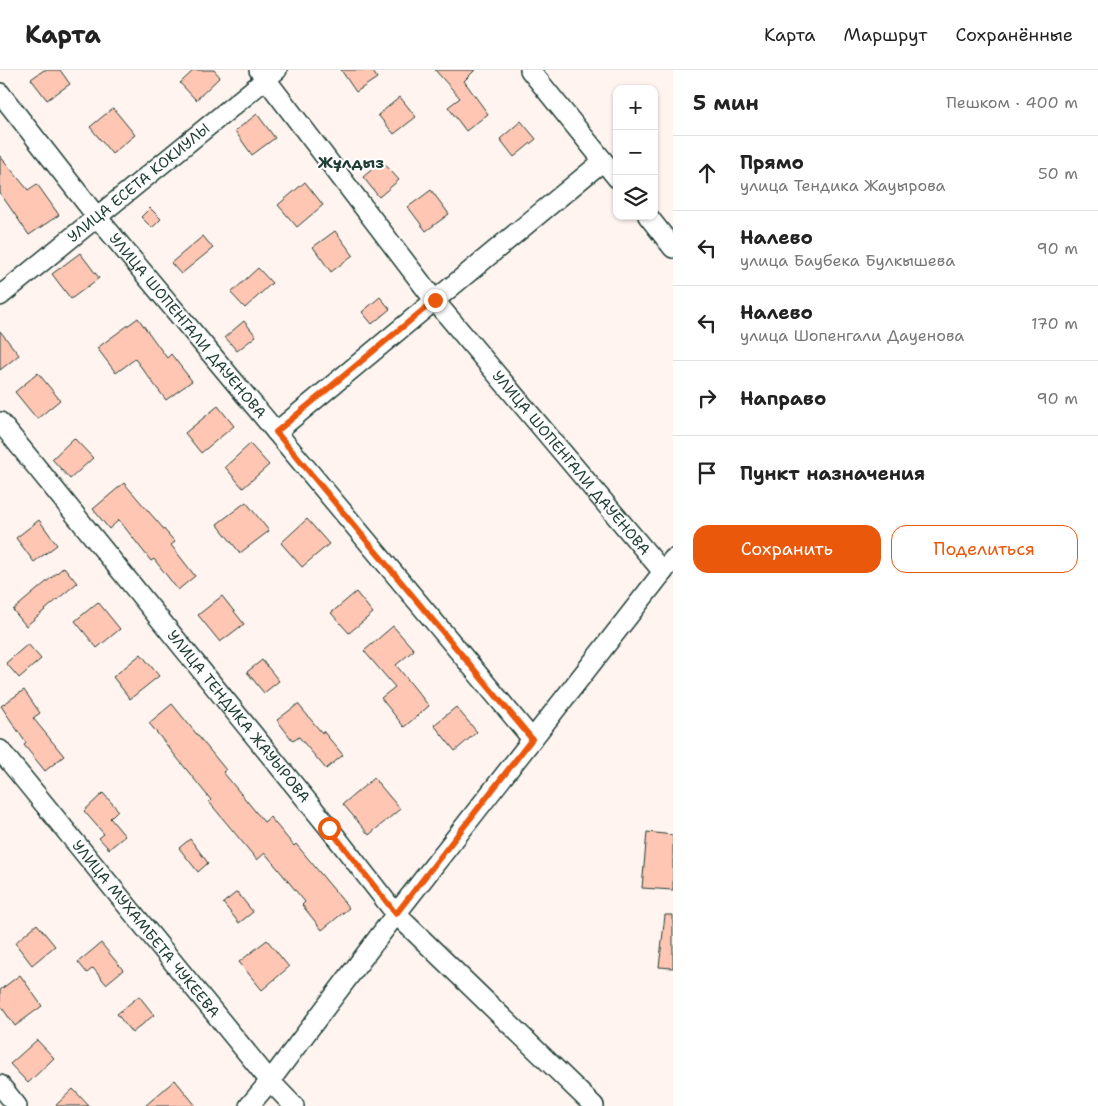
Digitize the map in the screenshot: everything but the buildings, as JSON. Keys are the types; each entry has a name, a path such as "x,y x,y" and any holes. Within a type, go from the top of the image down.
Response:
{"street":[{"path":"530,70 615,175"},
{"name":"УЛИЦА ЕСЕТА КОКИУЛЫ","path":"0,296 268,73"},
{"name":"УЛИЦА ШОПЕНГАЛИ ДАУЕНОВА","path":"268,73 435,300 668,565"},
{"name":"УЛИЦА ШОПЕНГАЛИ ДАУЕНОВА","path":"0,93 97,217 532,739"},
{"path":"276,432 604,161"},
{"path":"651,220 673,248"},
{"name":"УЛИЦА ТЕНДИКА ЖАУЫРОВА","path":"0,422 329,828 396,914 594,1106"},
{"path":"249,1106 668,565"},
{"name":"УЛИЦА МУХАМБЕТА ЧУКЕЕВА","path":"0,750 270,1081 294,1106"},
{"path":"0,1085 17,1106"}],"district":[{"name":"Жұлдыз","path":"351,162"}],"route":[{"path":"329,828 396,914 532,739 276,432 435,300"}]}
